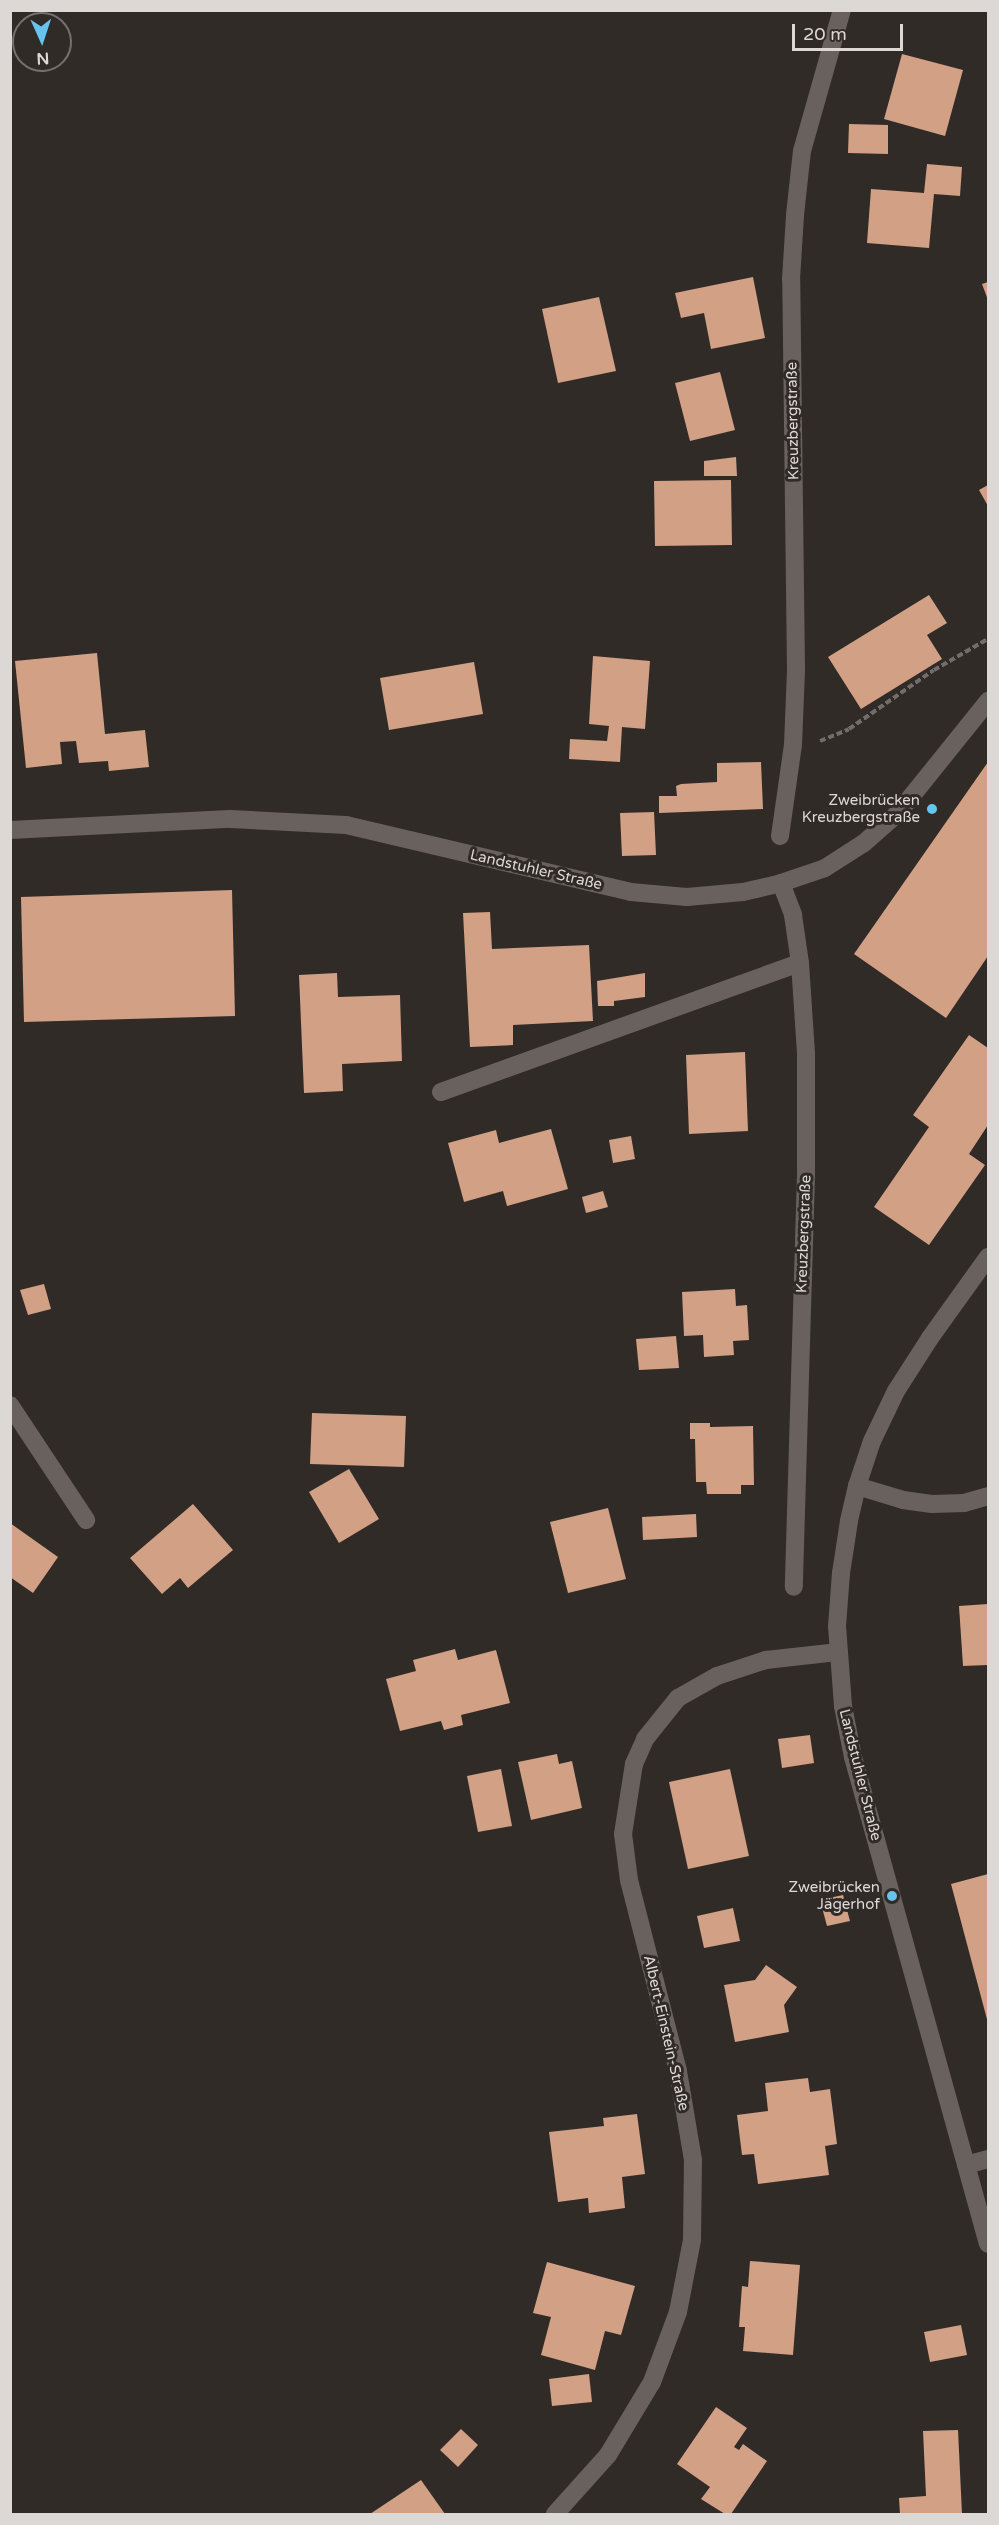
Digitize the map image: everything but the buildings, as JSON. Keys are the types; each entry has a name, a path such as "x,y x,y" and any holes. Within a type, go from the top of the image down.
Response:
{"street":[{"name":"Kreuzbergstraße","path":"780,836 794,745 796,670 791,279 795,215 802,152 842,10"},
{"name":"Landstuhler Straße","path":"10,830 230,819 290,820 346,825 631,892 687,897 743,892 781,883 825,868 864,843 898,813 988,701"},
{"name":"Kreuzbergstraße","path":"781,883 793,915 800,963 806,1054 806,1175 794,1587"},
{"path":"441,1092 800,963"},
{"name":"Landstuhler Straße","path":"988,1257 930,1338 896,1391 872,1441 857,1486 841,1573 837,1652 843,1706 853,1756 988,2244"},
{"path":"10,1405 86,1520"},
{"path":"857,1486 903,1500 932,1504 964,1503 988,1496"},
{"name":"Albert-Einstein-Straße","path":"555,2514 608,2455 652,2382 678,2312 692,2240 693,2160 678,2071 629,1880 623,1834 634,1764 645,1739 678,1698 717,1676 766,1660 837,1652"},
{"path":"966,2165 988,2159"}],"path":[{"path":"794,745 821,741 849,729 934,670 988,639"}],"place":[{"name":"Zweibrücken Kreuzbergstraße","path":"932,809"},
{"name":"Zweibrücken Jägerhof","path":"892,1896"}]}
